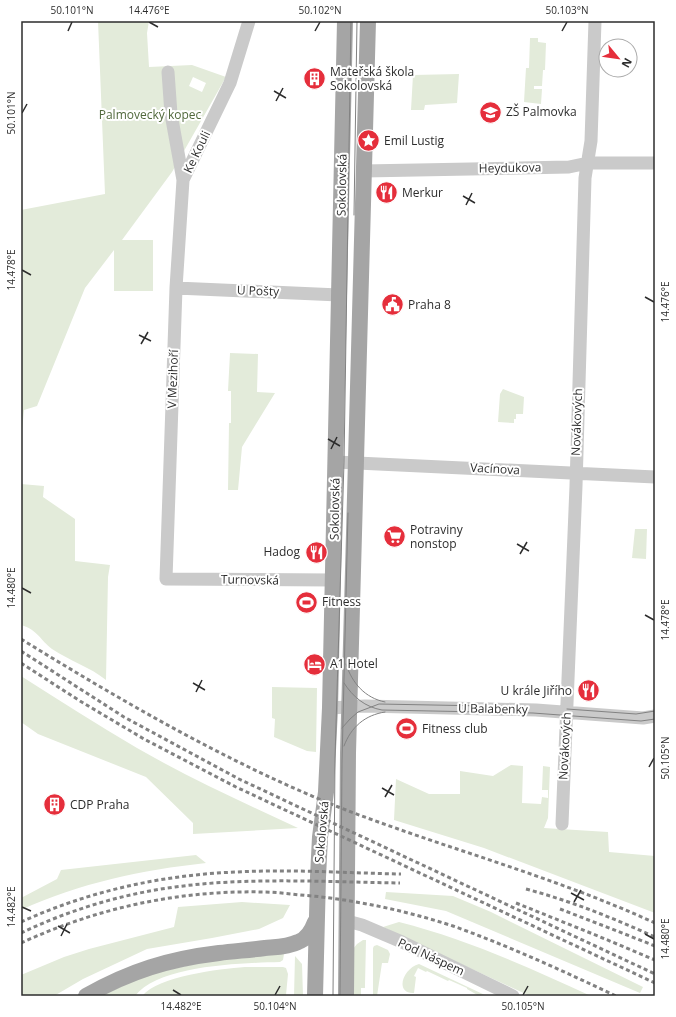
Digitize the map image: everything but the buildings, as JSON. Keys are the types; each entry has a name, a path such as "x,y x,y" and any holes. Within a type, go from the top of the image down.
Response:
{"main road":[{"name":"Sokolovská","path":"315,996 316,920 320,837 326,792 330,708 345,21"},
{"name":"Sokolovská","path":"346,996 348,753 357,706 357,463 368,21"},
{"path":"86,996 118,979 165,962 195,956 280,947 297,943 307,936 313,929 316,920"}],"street":[{"name":"Ke Kouli","path":"183,180 230,83 249,21"},
{"name":"Novákových","path":"562,824 576,473 585,178 591,141 595,21"},
{"name":"Ke Kouli","path":"168,72 171,114 183,180"},
{"name":"Heydukova","path":"364,171 569,167 588,163 655,162"},
{"name":"V Mezihoří","path":"166,579 176,288 183,180"},
{"name":"U Pošty","path":"176,288 339,295"},
{"name":"Vacínova","path":"336,462 655,477"},
{"name":"Turnovská","path":"166,579 333,580"},
{"name":"U Balabenky","path":"330,708 357,706 567,712 643,718 655,716"},
{"name":"Pod Náspem","path":"347,921 362,925 402,942 513,996"}],"green space":[{"name":"Palmovecký kopec","path":"98,21 149,21 147,33 149,67 192,65 226,77 172,172 122,240 153,240 153,291 114,291 114,250 85,288 37,406 24,410 21,442 21,210 105,194","holes":["193,77 206,83 202,92 189,86"]},
{"path":"530,38 538,38 538,42 546,43 545,70 543,70 542,86 534,86 534,89 542,89 541,104 524,102 526,68 529,68"},
{"path":"459,74 457,103 425,105 424,110 411,110 413,75"},
{"path":"230,353 258,354 257,392 275,393 242,447 238,490 228,490 229,423 231,423 231,391 228,391"},
{"path":"503,389 524,397 523,414 516,414 514,423 498,422 500,394"},
{"path":"21,484 44,486 43,497 75,519 75,561 110,565 108,577 106,680 93,671 52,649 35,632 21,625"},
{"path":"635,529 647,529 646,559 632,558"},
{"path":"21,676 137,748 176,770 298,828 193,834 193,823 146,777 38,734 21,722"},
{"path":"272,687 317,688 316,752 307,751 274,737 275,719 272,718"},
{"path":"511,765 523,766 522,803 541,804 542,797 548,798 548,790 542,790 543,766 550,767 548,818 544,828 608,832 609,852 655,856 655,913 484,848 394,820 396,779 429,794 460,794 460,771 493,776"},
{"path":"196,855 206,863 112,879 66,892 21,910 21,898 57,879 61,870"},
{"path":"386,892 453,896 491,912 643,987 640,993 446,911 385,899"},
{"path":"242,902 290,905 283,918 259,929 147,949 83,979 54,996 21,996 21,975 64,957 89,949 174,927 178,907"},
{"path":"399,922 473,945 520,964 591,996 530,996 383,927"},
{"path":"363,940 366,940 365,988 361,988 361,996 352,996 353,949"},
{"path":"377,945 388,950 390,954 388,963 382,963 377,996 373,996 373,948"},
{"path":"284,954 283,960 280,962 224,965 181,972 162,978 147,986 135,996 101,996 146,975 222,958"},
{"path":"295,956 302,964 303,996 294,996"},
{"path":"419,964 487,996 479,996 467,988 418,968 414,976 416,977 414,993 408,992 404,989 403,980 405,975 413,966"},
{"path":"245,967 286,968 288,974 286,995 288,996 142,996 150,989 175,979 205,972"}],"tram line":[{"path":"333,996 335,758 344,462 351,21"},
{"path":"354,215 357,21"},
{"path":"340,996 342,762 348,513"},
{"path":"346,664 360,689 371,697 385,702"},
{"path":"344,683 351,693 360,701 376,709 382,710 533,713 641,721 655,719"},
{"path":"342,728 358,712 379,704 485,706"},
{"path":"567,709 636,714 655,711"},
{"path":"344,746 351,733 360,723 371,716 385,712"}],"railway":[{"path":"21,639 180,732 220,753 304,792 384,824 579,891 655,923"},
{"path":"21,651 124,717 239,779 655,974"},
{"path":"21,663 80,701 144,739 236,787 655,983"},
{"path":"21,922 47,911 99,893 126,886 181,877 236,872 277,871 401,874"},
{"path":"21,933 58,917 96,904 135,894 175,887 259,881 400,883"},
{"path":"526,889 592,910 655,937"},
{"path":"21,943 79,920 109,911 170,898 232,892 282,893 331,898 366,904 401,911 453,926 515,950 616,996"},
{"path":"516,903 655,960"},
{"path":"560,909 655,946"}],"place":[{"name":"Mateřská škola Sokolovská","path":"315,79"},
{"name":"ZŠ Palmovka","path":"490,112"},
{"name":"Emil Lustig","path":"369,141"},
{"name":"Merkur","path":"386,193"},
{"name":"Praha 8","path":"392,305"},
{"name":"Potraviny nonstop","path":"394,537"},
{"name":"Hadog","path":"316,552"},
{"name":"Fitness","path":"307,602"},
{"name":"A1 Hotel","path":"314,664"},
{"name":"U krále Jiřího","path":"588,691"},
{"name":"Fitness club","path":"407,729"},
{"name":"CDP Praha","path":"55,805"}]}
